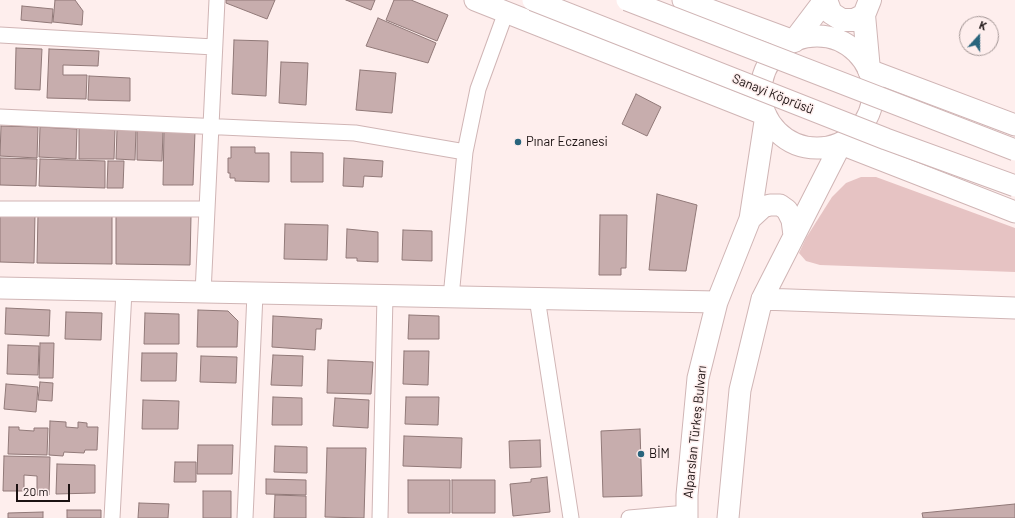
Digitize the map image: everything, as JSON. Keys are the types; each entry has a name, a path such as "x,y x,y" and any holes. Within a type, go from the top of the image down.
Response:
{"main road":[{"path":"475,0 766,115"},
{"name":"Sanayi Köprüsü","path":"533,0 886,139 1015,186"},
{"path":"627,0 1015,150"},
{"path":"683,0 794,41 817,37 829,37 846,44 860,55 869,70 1015,125"},
{"path":"825,0 831,13 842,20 854,20 867,7 869,70 873,93 872,104 866,121 855,134 840,144 823,148 806,147 789,141 775,130 766,115 761,98 762,86 768,64 780,51 794,41 825,0"},
{"name":"Alparslan Türkeş Bulvarı","path":"687,515 687,495 698,378 717,302 750,218 766,115"},
{"path":"840,144 1015,212"},
{"path":"728,518 740,390 762,299 840,144"},
{"path":"750,218 763,207 780,205 787,210 792,220 794,235"},
{"path":"0,288 717,302"},
{"path":"762,299 1015,308"}],"street":[{"path":"203,293 217,0"},
{"path":"450,297 465,152 478,89 506,12"},
{"path":"0,35 214,47"},
{"path":"0,116 355,133 465,152"},
{"path":"0,209 207,209"},
{"path":"112,518 124,291"},
{"path":"245,518 254,294"},
{"path":"380,518 385,296"},
{"path":"537,298 571,518"},
{"path":"629,518 687,515"}],"shaded area":[{"path":"861,177 876,177 1015,228 1015,272 820,265 806,261 799,253 806,238 832,197 846,183"}],"building":[{"path":"55,0 75,0 83,11 82,25 53,22"},
{"path":"226,0 275,0 267,19 226,3"},
{"path":"346,0 375,0 371,10"},
{"path":"394,0 411,0 448,15 437,41 386,20"},
{"path":"22,6 53,9 52,23 21,20"},
{"path":"378,18 436,43 428,63 366,46"},
{"path":"234,40 268,41 266,96 232,94"},
{"path":"16,48 42,49 40,90 15,89"},
{"path":"49,49 99,51 98,66 63,65 63,75 87,75 86,99 47,98"},
{"path":"281,62 308,63 306,105 279,103"},
{"path":"360,70 396,73 392,113 356,110"},
{"path":"89,76 130,78 130,101 88,100"},
{"path":"636,94 661,107 647,136 622,124"},
{"path":"1,126 38,127 37,158 0,156"},
{"path":"40,127 77,129 76,159 39,157"},
{"path":"79,128 115,130 114,159 79,159"},
{"path":"117,130 136,130 135,160 116,159"},
{"path":"137,130 163,131 162,161 137,160"},
{"path":"164,131 195,132 193,185 163,185"},
{"path":"231,147 255,147 255,153 269,153 269,182 235,181 235,178 230,178 230,173 228,173 228,158 231,158"},
{"path":"291,152 323,153 323,182 291,182"},
{"path":"0,158 37,159 36,186 0,185"},
{"path":"344,158 383,161 382,177 364,176 363,187 343,186"},
{"path":"40,159 105,161 105,188 39,186"},
{"path":"108,161 124,161 123,188 107,188"},
{"path":"657,194 697,205 686,271 649,270"},
{"path":"0,213 35,214 34,263 0,262"},
{"path":"38,214 112,215 112,264 37,263"},
{"path":"116,215 191,216 190,265 116,264"},
{"path":"600,215 627,215 626,268 621,268 621,275 599,275"},
{"path":"285,224 328,225 327,260 284,259"},
{"path":"347,229 378,232 378,262 357,261 357,258 346,258"},
{"path":"403,230 432,231 432,261 402,260"},
{"path":"6,308 50,310 49,336 5,334"},
{"path":"198,310 228,311 238,321 237,347 197,347"},
{"path":"66,312 102,313 101,340 65,339"},
{"path":"145,313 179,314 179,344 144,344"},
{"path":"409,315 439,316 439,339 408,339"},
{"path":"273,316 322,319 321,329 316,329 315,350 272,347"},
{"path":"40,343 54,343 53,378 39,378"},
{"path":"8,345 39,346 38,375 7,374"},
{"path":"404,351 429,351 428,385 403,384"},
{"path":"142,353 177,353 176,381 141,381"},
{"path":"273,355 303,356 302,386 271,385"},
{"path":"201,356 237,357 236,383 200,382"},
{"path":"328,360 373,362 371,394 327,393"},
{"path":"40,382 53,383 52,401 38,400"},
{"path":"6,384 38,387 36,412 4,409"},
{"path":"273,397 302,398 302,425 272,425"},
{"path":"406,397 439,397 438,425 405,424"},
{"path":"335,398 369,400 368,428 333,426"},
{"path":"143,400 179,401 178,429 142,429"},
{"path":"50,421 66,422 66,427 78,428 78,422 87,423 87,427 98,427 97,450 85,450 84,453 64,452 63,456 49,455"},
{"path":"9,427 19,427 19,430 34,431 34,428 48,428 47,455 8,454"},
{"path":"640,429 642,496 603,497 601,431"},
{"path":"404,436 462,438 461,468 403,466"},
{"path":"540,440 541,467 510,468 509,441"},
{"path":"198,445 233,445 232,474 197,474"},
{"path":"275,446 307,447 307,473 274,472"},
{"path":"327,448 366,448 364,518 325,517"},
{"path":"4,456 50,457 49,495 37,495 37,476 24,475 24,491 3,491"},
{"path":"175,462 196,462 196,482 174,482"},
{"path":"57,464 95,465 95,493 56,494"},
{"path":"547,477 550,512 513,516 510,484 531,482 531,479"},
{"path":"266,479 306,480 306,495 266,494"},
{"path":"408,480 450,480 450,513 408,513"},
{"path":"452,480 495,480 495,513 452,513"},
{"path":"203,491 231,491 231,518 203,518"},
{"path":"275,495 306,496 306,518 274,518"},
{"path":"139,503 169,504 168,518 138,518"},
{"path":"1015,504 1015,518 923,518 922,513"},
{"path":"67,510 101,510 101,518 67,518"},
{"path":"43,512 43,518 8,518 8,513"}],"place":[{"name":"Pınar Eczanesi","path":"518,142"},
{"name":"BİM","path":"641,454"}]}
